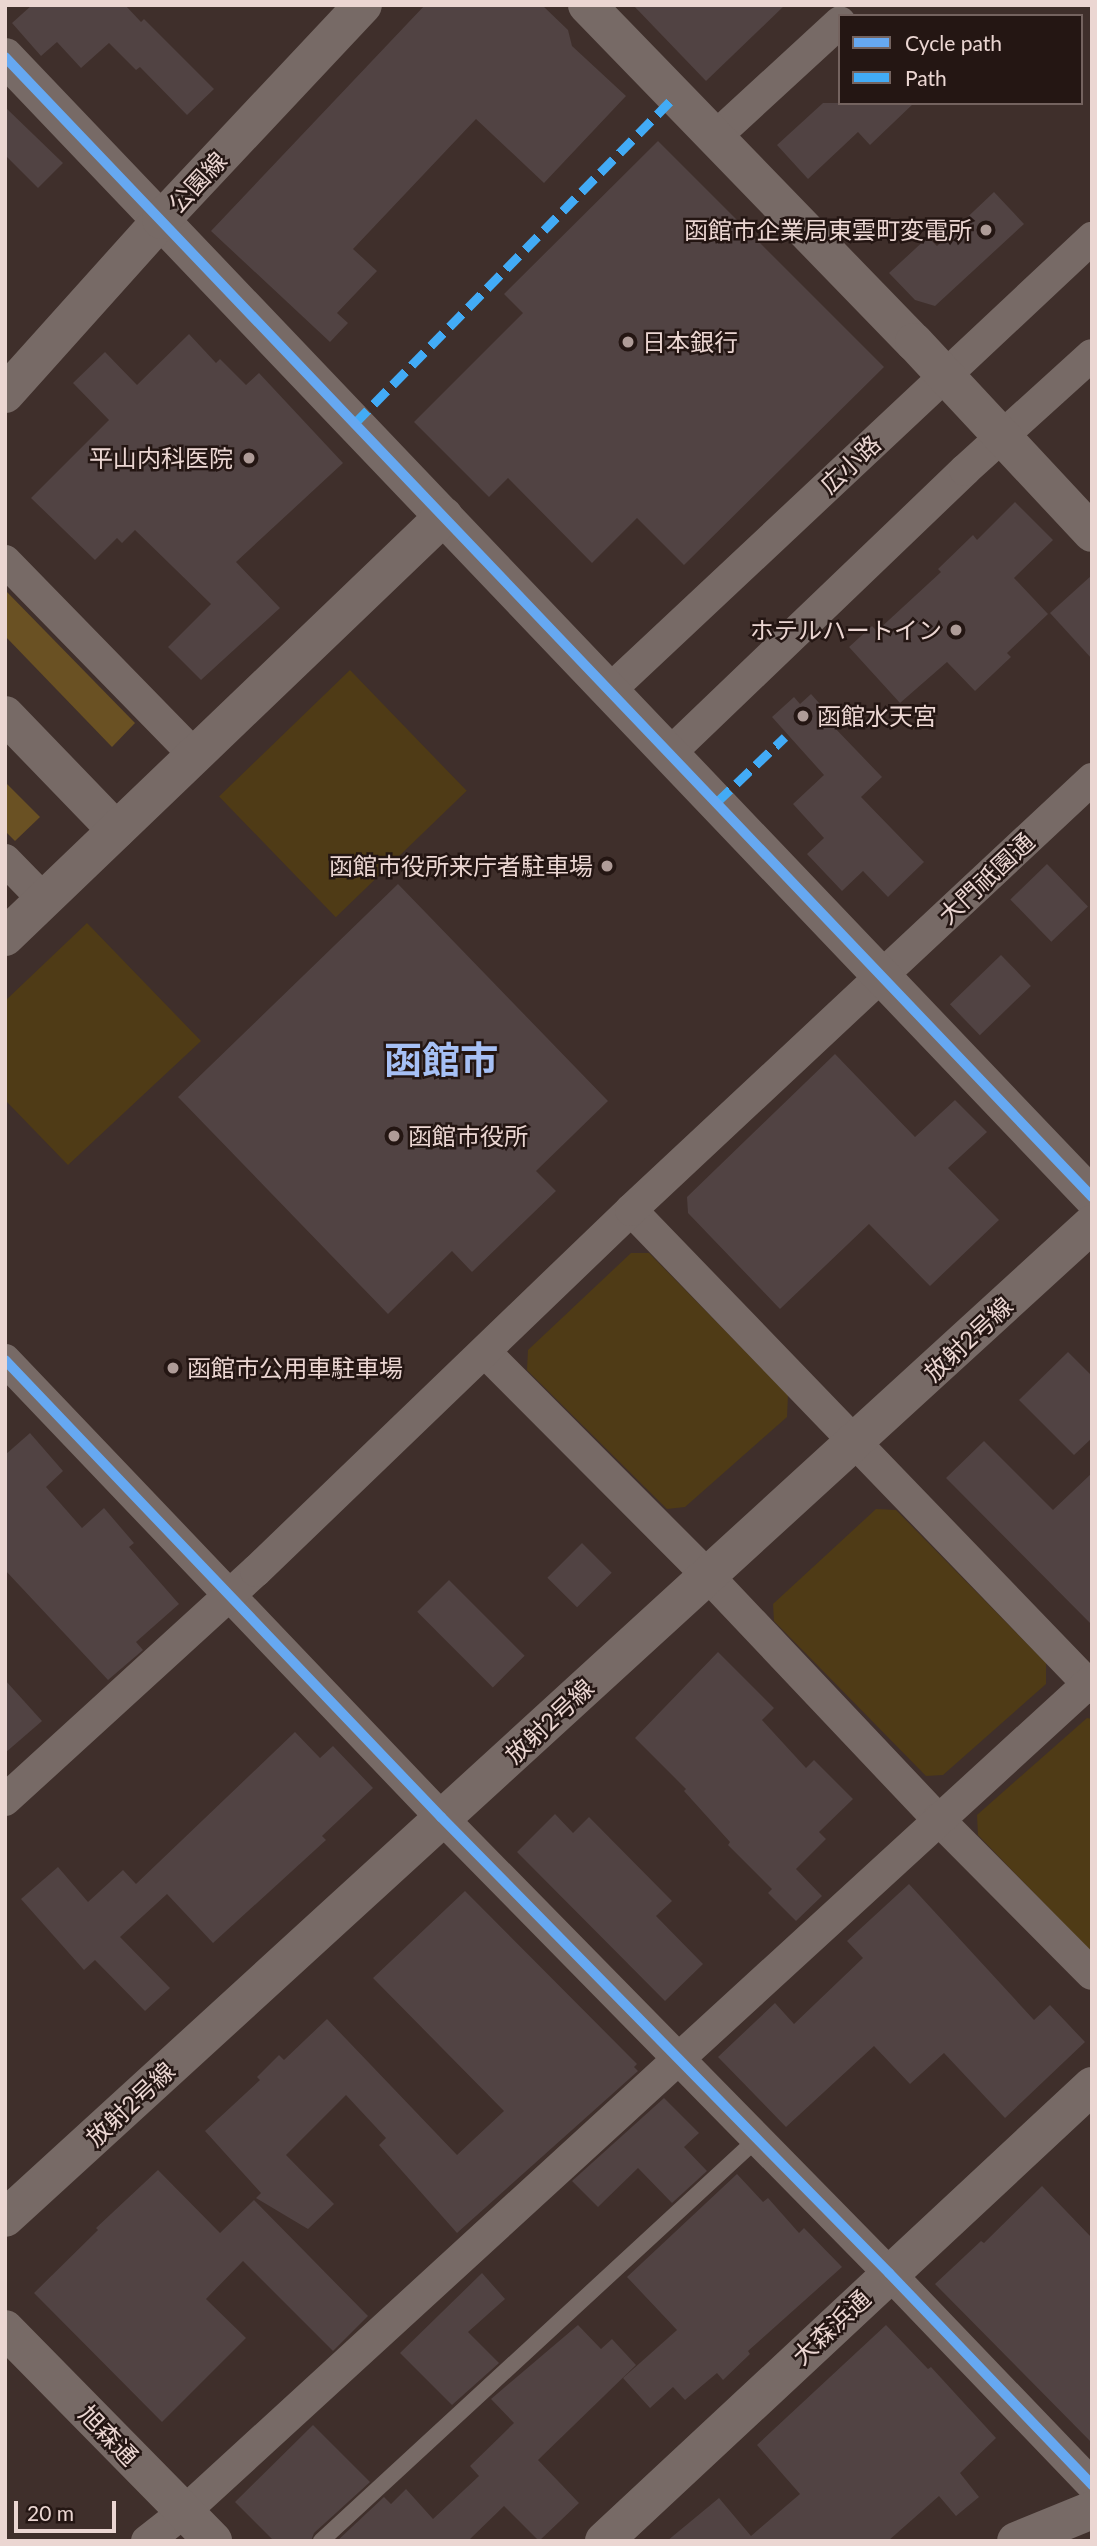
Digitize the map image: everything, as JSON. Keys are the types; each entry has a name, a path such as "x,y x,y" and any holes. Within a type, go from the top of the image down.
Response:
{"street":[{"name":"公園線","path":"5,394 161,220 363,5"},
{"path":"605,11 714,138 1092,533"},
{"path":"714,138 838,24"},
{"path":"5,57 1092,1197"},
{"name":"広小路","path":"610,690 1092,238"},
{"path":"670,753 965,470 1092,355"},
{"path":"5,937 444,516"},
{"path":"5,561 194,755"},
{"path":"5,715 116,830"},
{"name":"大門祇園通","path":"5,1800 230,1593 631,1210 1092,779"},
{"path":"5,859 45,901"},
{"path":"147,2541 184,2512 938,1819 1090,1684 631,1210"},
{"name":"放射2号線","path":"5,2218 441,1817 856,1443 1092,1224"},
{"path":"485,1352 708,1575 938,1819 1092,1974"},
{"path":"11,1377 230,1593 441,1817 889,2273 1092,2485"},
{"name":"大森浜通","path":"604,2541 1092,2086"},
{"name":"旭森通","path":"5,2329 213,2541"},
{"path":"1016,2541 1092,2510"}],"lane":[{"path":"321,2541 757,2139"}],"shaded area":[{"path":"5,590 135,723 112,747 5,636"},
{"path":"350,670 467,791 336,917 219,796"},
{"path":"5,782 40,817 15,841 5,831"},
{"path":"87,923 201,1041 68,1165 5,1100 5,1001"},
{"path":"631,1253 649,1253 788,1395 787,1417 685,1507 667,1509 527,1370 528,1350"},
{"path":"876,1509 896,1510 1046,1663 1046,1684 943,1775 926,1776 774,1621 773,1604"},
{"path":"1087,1718 1092,1719 1092,1953 978,1835 977,1815"}],"building":[{"path":"32,5 125,5 141,22 144,19 214,89 187,115 140,67 136,70 109,43 81,68 57,42 41,56 12,23"},
{"path":"425,5 542,5 568,30 572,46 626,96 544,183 476,119 353,249 377,271 337,313 348,323 330,342 211,231"},
{"path":"633,5 785,5 706,81"},
{"path":"823,103 912,105 870,145 858,132 808,179 777,145"},
{"path":"5,107 63,163 38,188 5,155"},
{"path":"658,141 884,367 684,565 637,518 592,563 508,478 489,497 414,422 523,313 504,294"},
{"path":"994,192 1024,224 935,306 915,300 889,273 928,237 937,246"},
{"path":"189,334 216,363 220,359 246,385 259,373 343,463 236,562 280,608 201,680 168,647 211,604 135,530 122,543 117,538 95,560 31,498 109,420 73,383 105,352 137,385"},
{"path":"1015,502 1053,540 1014,578 1048,614 1007,653 1011,657 975,691 947,662 900,703 849,647 872,626 877,631 941,572 938,569 973,535 977,540"},
{"path":"1092,575 1092,659 1050,613"},
{"path":"811,694 837,723 833,726 882,777 861,797 924,862 888,897 863,871 842,891 807,854 824,838 793,804 824,775 772,717 794,697 800,704"},
{"path":"1047,864 1088,906 1051,942 1010,899"},
{"name":"函館市役所","path":"398,884 608,1101 536,1171 556,1191 472,1272 452,1251 388,1314 178,1097"},
{"path":"1001,955 1031,986 980,1035 950,1004"},
{"path":"835,1054 915,1137 955,1100 987,1132 948,1168 999,1220 930,1286 869,1224 780,1309 688,1213 687,1197"},
{"path":"1068,1352 1092,1376 1092,1438 1074,1455 1019,1400"},
{"path":"30,1433 63,1471 46,1487 82,1528 104,1508 134,1543 129,1547 179,1604 136,1642 143,1650 108,1680 5,1570 5,1455"},
{"path":"984,1441 1053,1510 1092,1473 1092,1625 946,1478"},
{"path":"582,1543 612,1573 577,1607 547,1578"},
{"path":"449,1580 525,1656 493,1687 417,1612"},
{"path":"718,1652 774,1708 762,1720 806,1768 814,1760 853,1799 819,1832 826,1839 796,1869 822,1896 796,1921 768,1893 772,1889 728,1845 730,1842 684,1791 686,1789 635,1738"},
{"path":"5,1680 42,1721 5,1753"},
{"path":"295,1732 320,1758 333,1746 373,1788 322,1836 326,1840 213,1943 167,1894 120,1937 170,1988 145,2011 95,1960 84,1970 21,1899 58,1867 88,1902 123,1870 136,1884"},
{"path":"555,1814 573,1833 589,1817 672,1901 656,1916 703,1964 665,2001 517,1852"},
{"path":"909,1884 1034,2020 1050,2005 1085,2042 1005,2118 944,2053 910,2084 874,2046 786,2127 718,2057 775,2003 794,2024 863,1958 847,1941"},
{"path":"465,1891 637,2064 634,2067 638,2071 457,2233 379,2145 386,2138 346,2095 286,2155 334,2204 308,2229 256,2198 261,2193 205,2131 260,2080 257,2077 279,2055 284,2060 327,2019 457,2155 504,2111 373,1978"},
{"path":"664,2098 699,2133 684,2147 707,2171 672,2203 638,2168 598,2207 572,2181"},
{"path":"158,2170 220,2233 254,2200 368,2316 333,2351 243,2261 206,2299 246,2338 162,2422 34,2293 98,2230 96,2228"},
{"path":"737,2174 763,2202 768,2198 799,2233 804,2228 842,2267 748,2351 750,2354 723,2380 717,2373 685,2400 673,2387 650,2408 623,2378 677,2330 627,2277"},
{"path":"1042,2186 1092,2238 1092,2443 935,2284 981,2241 984,2243"},
{"path":"482,2273 505,2299 468,2332 499,2363 452,2405 400,2353"},
{"path":"578,2325 601,2349 612,2339 636,2365 538,2460 579,2503 539,2541 504,2506 468,2541 337,2541 384,2497 391,2504 406,2489 433,2519 479,2476 470,2466 514,2423 491,2399"},
{"path":"886,2325 928,2369 931,2367 996,2438 960,2473 979,2497 956,2516 939,2496 888,2541 667,2541 719,2498 751,2536 800,2494 757,2445"},
{"path":"313,2425 370,2482 314,2533 311,2541 274,2541 235,2502"}],"marked path":[{"path":"355,423 675,96"},
{"path":"717,802 785,737"}],"cycle path":[{"path":"5,57 1092,1197"},
{"path":"5,1360 441,1817 889,2273 1092,2485"}],"place":[{"name":"函館市企業局東雲町変電所","path":"986,230"},
{"name":"日本銀行","path":"628,342"},
{"name":"平山内科医院","path":"249,458"},
{"name":"ホテルハートイン","path":"956,630"},
{"name":"函館水天宮","path":"803,716"},
{"name":"函館市役所来庁者駐車場","path":"607,866"},
{"name":"函館市役所","path":"394,1136"},
{"name":"函館市公用車駐車場","path":"173,1368"}],"district":[{"name":"函館市","path":"441,1060"}]}
